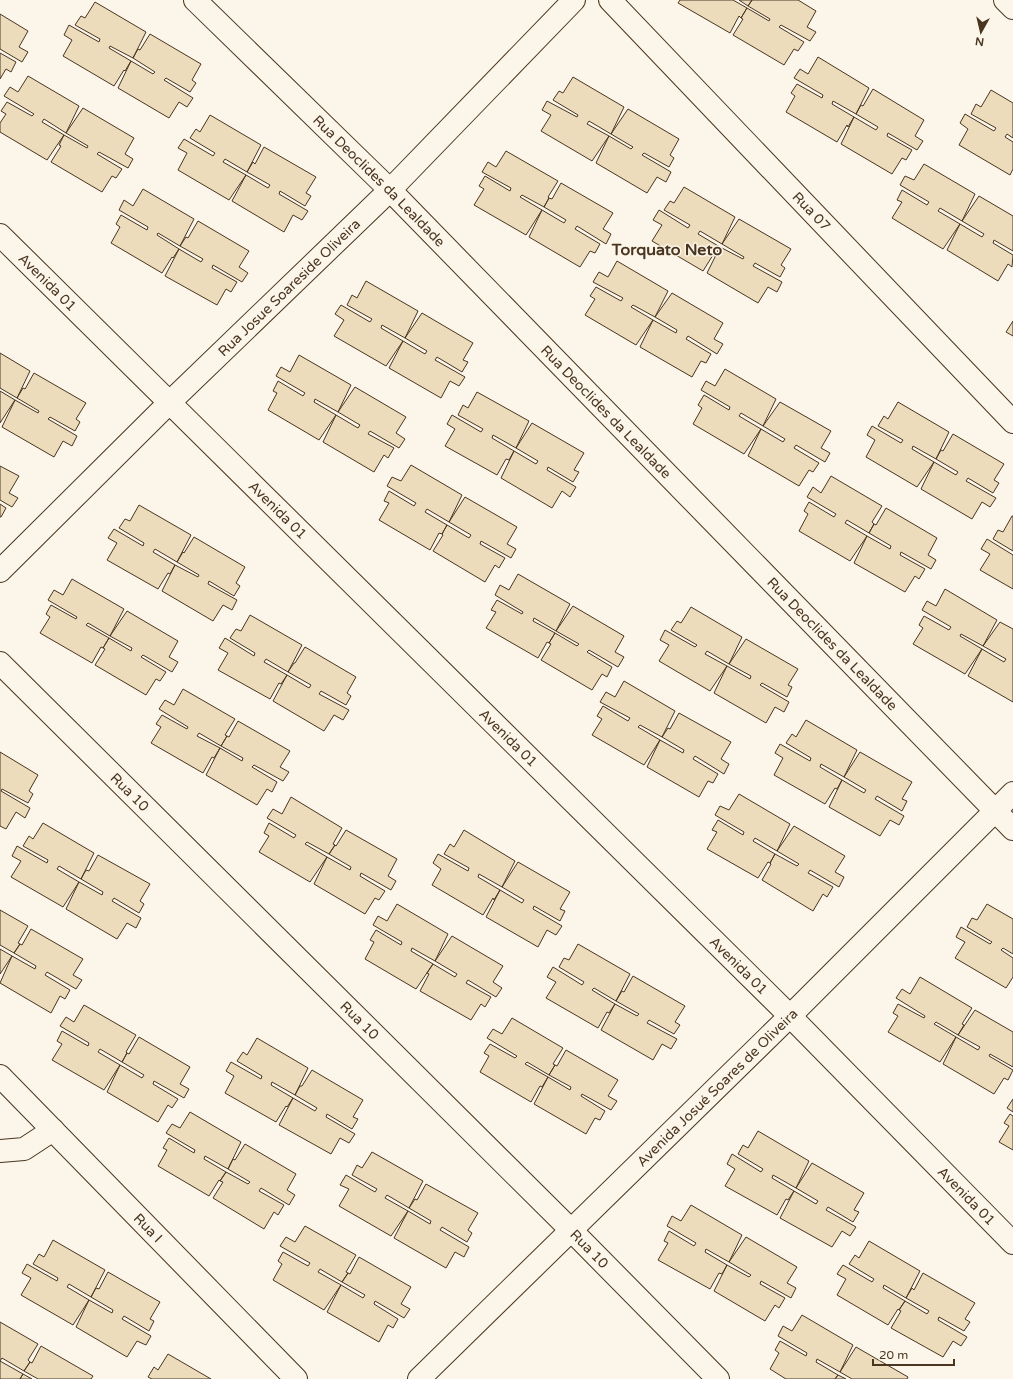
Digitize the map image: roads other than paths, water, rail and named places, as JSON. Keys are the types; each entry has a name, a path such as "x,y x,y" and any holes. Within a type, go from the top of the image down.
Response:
{"street":[{"name":"Rua Deoclides da Lealdade","path":"195,0 390,190 1013,829"},
{"name":"Rua Josue Soareside Oliveira","path":"0,571 169,403 390,190 574,0"},
{"name":"Rua 07","path":"610,0 1013,422"},
{"path":"1005,0 1013,8"},
{"name":"Avenida 01","path":"0,235 790,1016 1013,1243"},
{"name":"Rua 10","path":"0,663 571,1230 718,1379"},
{"name":"Avenida Josué Soares de Oliveira","path":"419,1379 790,1016 1013,793"},
{"name":"Rua I","path":"0,1076 296,1379"},
{"path":"0,1151 24,1149 53,1130"}],"district":[{"name":"Torquato Neto","path":"667,250"}]}
